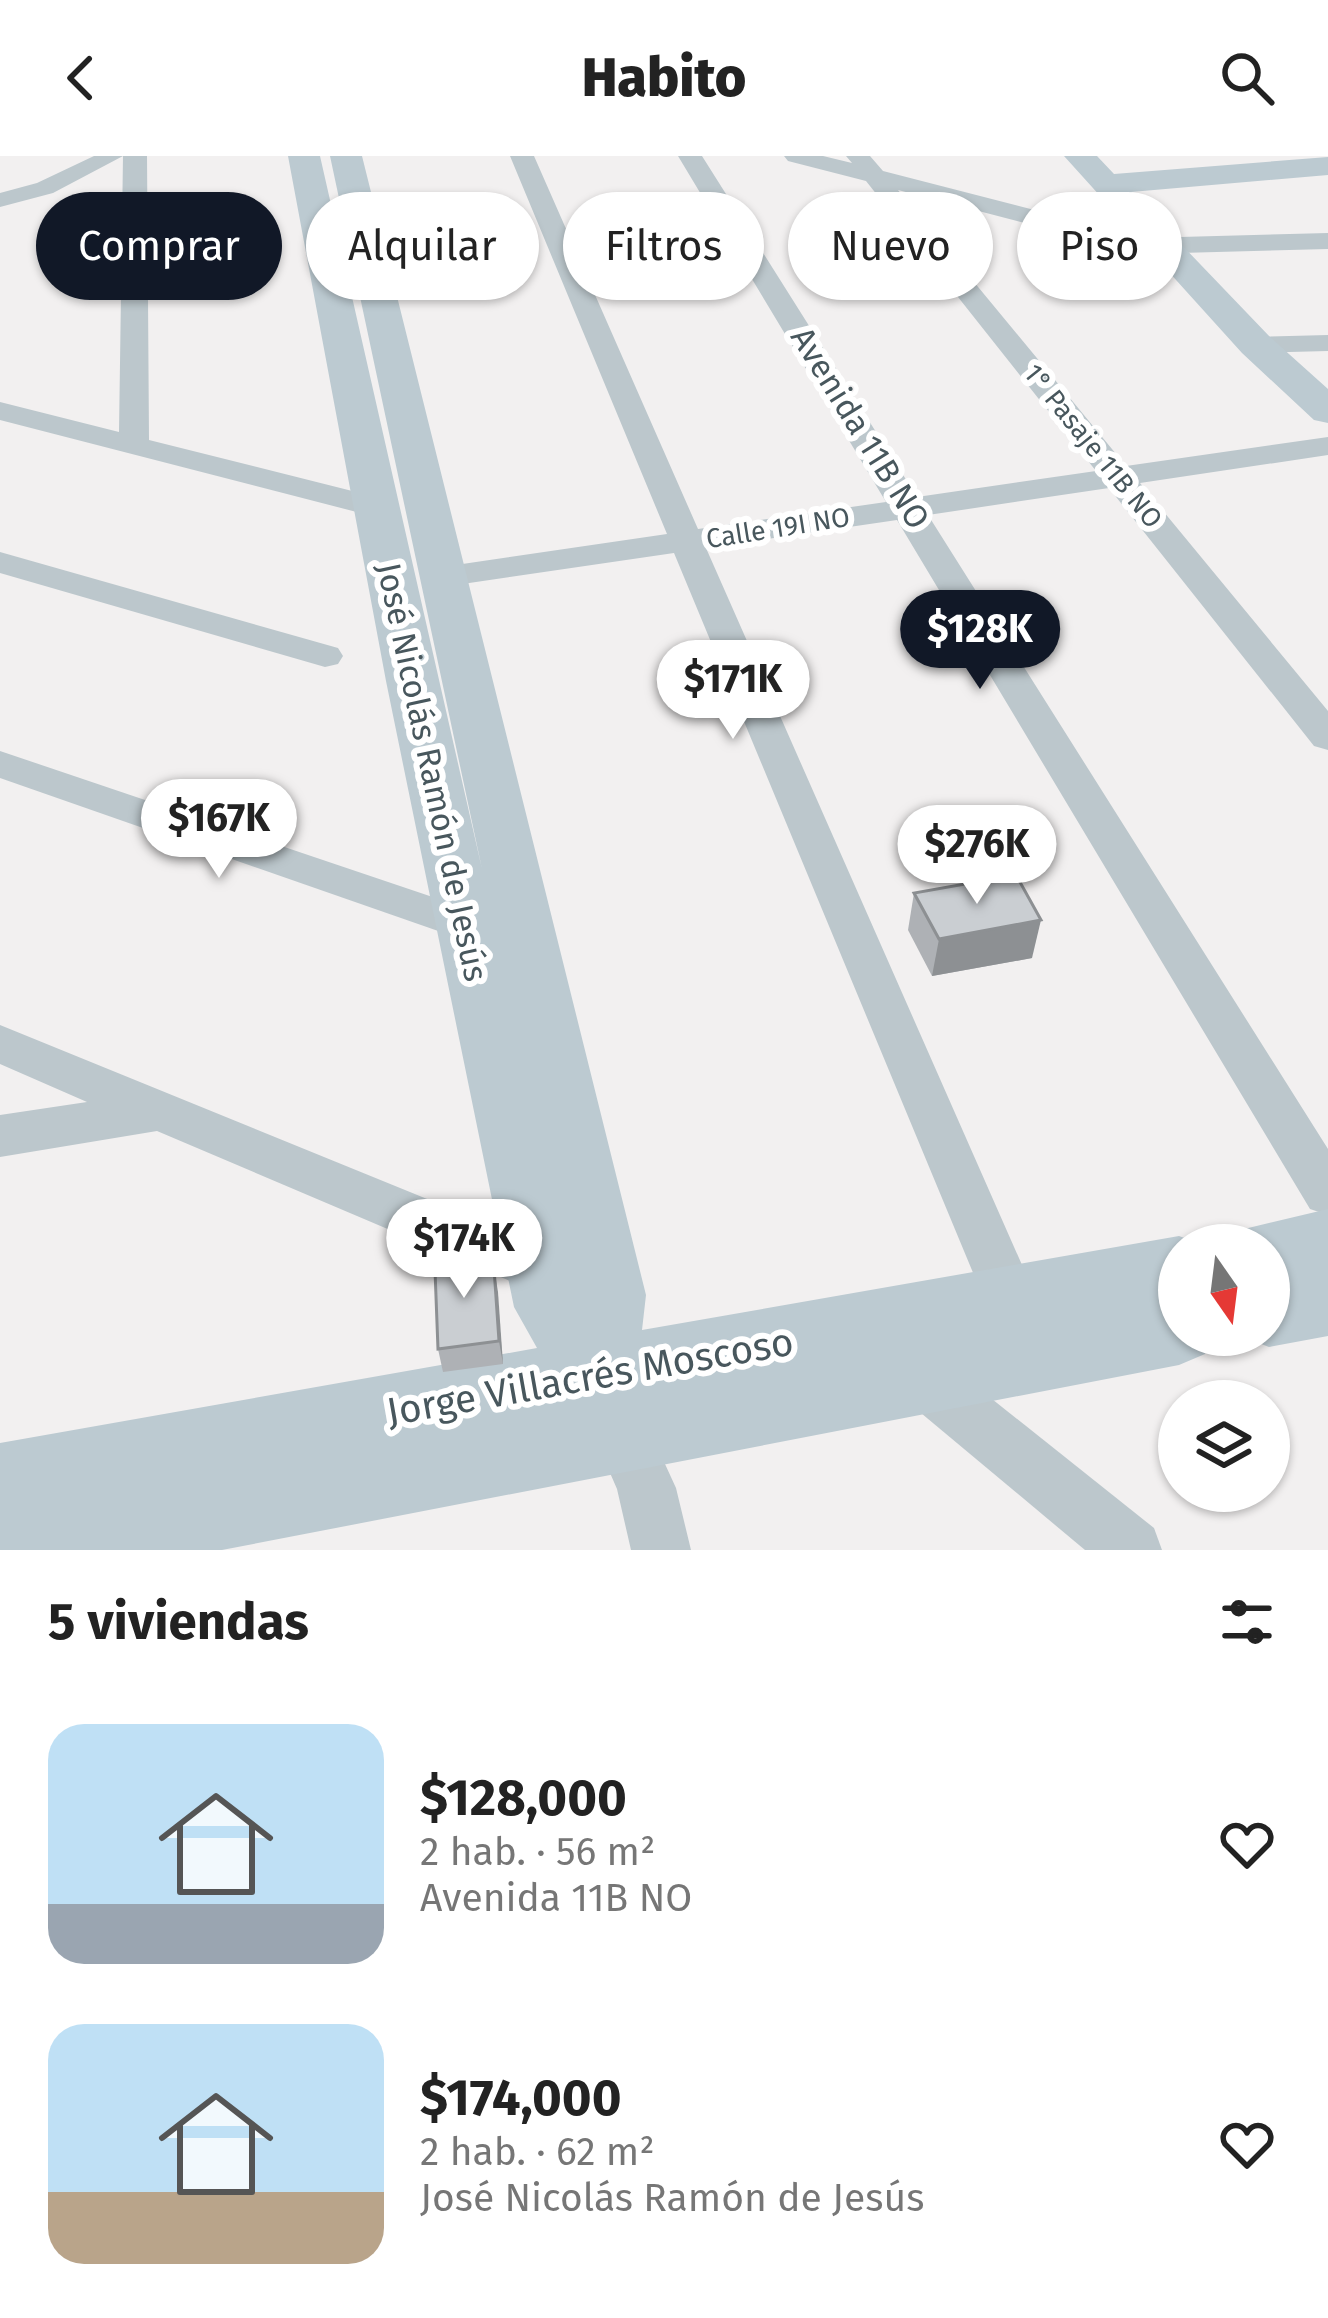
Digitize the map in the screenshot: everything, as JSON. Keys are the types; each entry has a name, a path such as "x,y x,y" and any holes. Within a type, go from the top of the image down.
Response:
{"street":[{"path":"0,200 46,188 112,156"},
{"path":"134,445 135,156"},
{"name":"José Nicolás Ramón de Jesús","path":"304,156 464,924 550,1307 611,1404"},
{"name":"José Nicolás Ramón de Jesús","path":"346,156 609,1295 611,1404"},
{"path":"522,156 1010,1300"},
{"name":"Avenida 11B NO","path":"690,156 1328,1193"},
{"path":"796,156 867,168 1017,212"},
{"path":"1080,156 1116,192"},
{"path":"1109,184 1258,164 1328,166"},
{"name":"1° Pasaje 11B NO","path":"867,168 1328,736"},
{"path":"1182,246 1328,241"},
{"path":"1182,268 1328,411"},
{"path":"1256,345 1328,343"},
{"path":"0,411 376,507"},
{"name":"Calle 19I NO","path":"442,577 1328,446"},
{"path":"0,562 326,656"},
{"path":"0,764 464,924"},
{"path":"0,1044 543,1271"},
{"path":"0,1136 164,1110"},
{"path":"1290,1248 1328,1241"},
{"name":"Jorge Villacrés Moscoso","path":"9,1550 611,1404 1010,1300 1158,1272"},
{"path":"1290,1309 1328,1302"},
{"name":"Jorge Villacrés Moscoso","path":"0,1483 611,1404 923,1379 1158,1334"},
{"path":"923,1379 1132,1550"},
{"path":"611,1404 646,1488 661,1550"}],"building":[{"path":"1016,875 1041,920 939,939 914,893"},
{"path":"434,1244 494,1268 499,1341 438,1349"}]}
